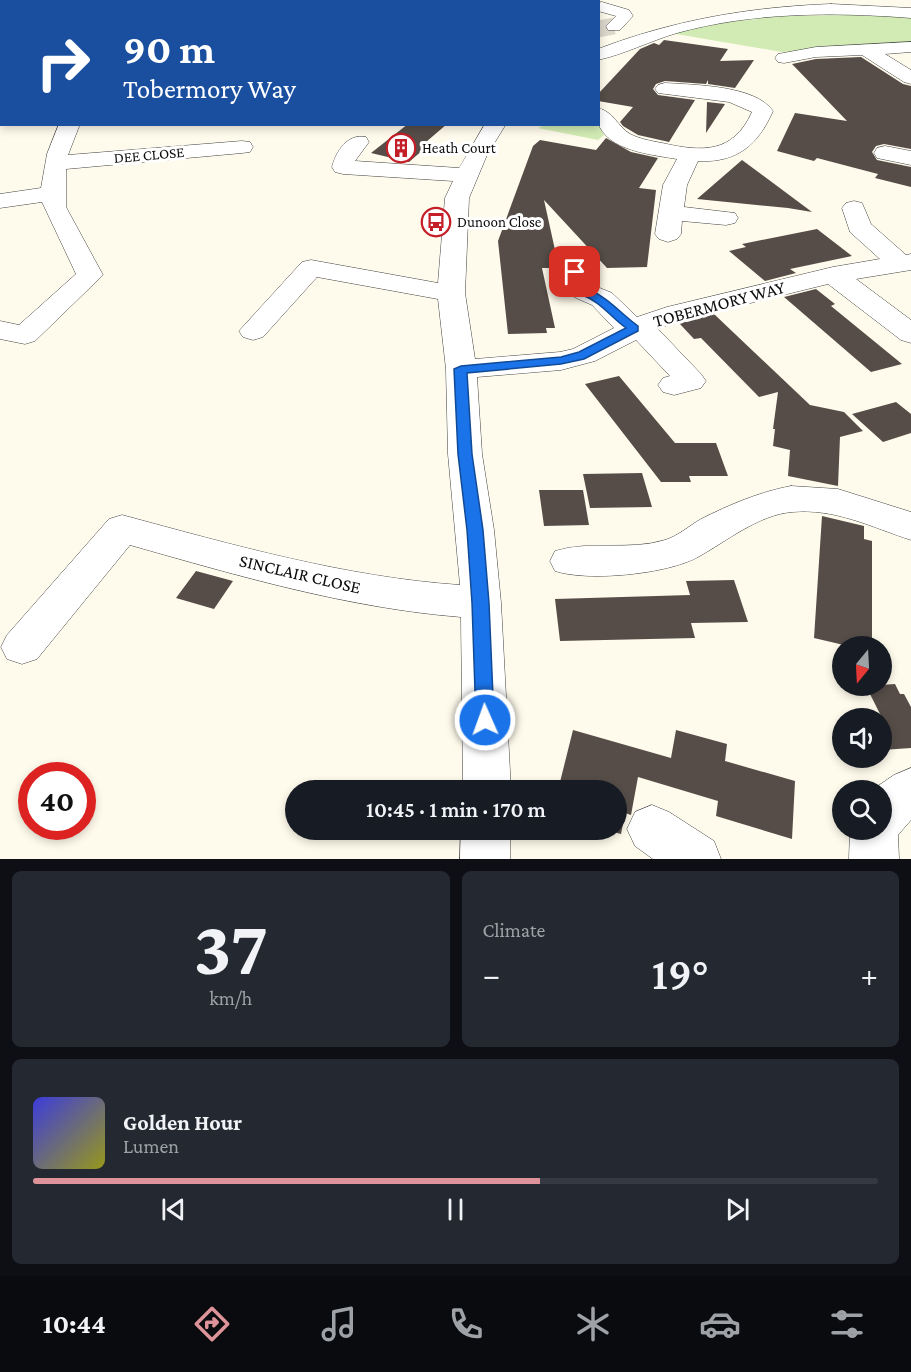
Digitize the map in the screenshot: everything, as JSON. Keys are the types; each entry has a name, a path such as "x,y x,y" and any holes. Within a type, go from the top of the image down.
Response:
{"street":[{"path":"773,0 800,0"},
{"path":"600,54 669,29 729,16 816,9 911,12"},
{"path":"783,58 816,52 911,47"},
{"path":"867,50 911,78"},
{"path":"600,115 605,117 614,131 623,139 690,156 720,154 746,139 764,111 753,102 688,90 665,89"},
{"path":"753,102 773,95"},
{"path":"0,330 25,335 90,275 54,207 52,194 62,137 69,126"},
{"path":"488,780 481,603 475,530 465,454 461,369 451,292 457,198 466,175 490,135 519,126"},
{"path":"358,142 345,158 343,167 466,175"},
{"name":"DEE CLOSE","path":"56,164 242,147"},
{"path":"885,153 911,158"},
{"path":"690,156 675,185 670,224 726,218"},
{"path":"0,201 52,194"},
{"path":"854,208 859,227 905,262"},
{"name":"TOBERMORY WAY","path":"461,369 561,361 584,355 667,315 833,275 905,262"},
{"path":"253,331 313,264 451,292"},
{"path":"575,272 584,291 602,299 618,317 657,343 690,381 674,385"},
{"path":"833,275 911,334"},
{"path":"569,561 659,556 677,551 715,528 750,512 789,499 819,499 850,503 911,526"},
{"name":"SINCLAIR CLOSE","path":"22,647 131,518 336,585 436,601 481,603"},
{"path":"892,805 911,791"},
{"path":"652,829 696,859"},
{"path":"485,859 486,840"},
{"path":"873,840 874,859"}],"green space":[{"path":"755,16 911,17 911,44 782,52 670,33 730,19 733,21 759,19"},
{"path":"543,126 599,126 604,135 598,140 538,128"}],"building":[{"path":"664,40 728,49 720,61 754,60 735,88 708,84 708,80 706,84 665,81 656,84 653,89 658,95 695,100 669,142 638,135 623,126 620,122 633,107 600,101 600,92 640,49 654,43 659,45"},
{"path":"861,57 903,84 911,86 911,149 884,144 876,146 872,152 877,160 911,167 911,187 875,178 878,174 817,158 814,161 777,151 795,113 847,121 792,64 816,59"},
{"path":"707,102 725,104 706,133"},
{"name":"Heath Court","path":"405,126 445,126 426,142 431,143 409,162 371,153"},
{"path":"606,138 631,152 658,158 639,188 656,190 647,267 607,268 544,200 559,268 542,268 555,328 546,328 547,333 508,334 498,241 533,146 540,140 596,150"},
{"path":"742,160 812,212 697,199"},
{"path":"817,229 852,256 790,269 796,273 765,281 729,251 746,247 742,244"},
{"path":"816,289 835,304 831,306 902,364 871,372 784,297"},
{"path":"714,314 810,405 844,412 863,431 840,437 838,486 788,476 790,450 773,446 778,392 759,397 701,338 694,339 679,323"},
{"path":"619,376 675,443 716,443 728,476 689,476 691,482 661,482 585,384"},
{"path":"896,402 911,414 911,433 883,442 852,414"},
{"path":"642,473 652,507 590,508 583,474"},
{"path":"539,490 583,490 589,525 544,526"},
{"path":"822,516 864,526 864,539 872,541 872,636 832,636 832,642 814,638"},
{"path":"196,571 233,581 214,609 176,598"},
{"path":"734,580 748,622 691,623 695,638 560,641 555,599 690,595 686,581"},
{"path":"892,684 895,684 900,694 904,694 911,707 911,748 892,749 892,708 877,708 871,696 892,696"},
{"path":"573,730 671,758 676,730 727,744 725,761 795,781 792,839 716,816 718,801 638,777 631,815 627,814 627,780 560,780"}],"tunnel":[{"path":"600,29 614,26"}],"place":[{"name":"Heath Court","path":"401,148"},
{"name":"Dunoon Close","path":"436,222"}],"route":[{"path":"485,720 481,603 475,530 465,454 461,369 535,365 561,361 584,355 634,329 618,317 602,299 584,291 575,272"}]}
